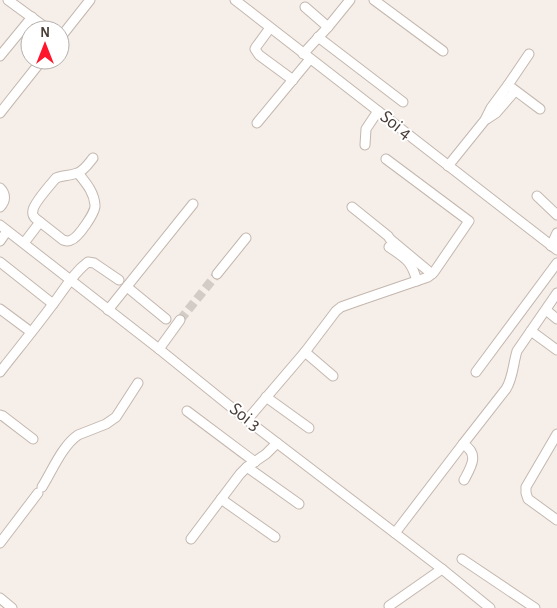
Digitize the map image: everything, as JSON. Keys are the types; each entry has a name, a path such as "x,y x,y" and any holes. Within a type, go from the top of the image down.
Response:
{"street":[{"path":"8,0 36,20"},
{"path":"70,25 90,0"},
{"name":"Soi 4","path":"235,0 554,248"},
{"path":"257,123 292,80 318,38 350,0"},
{"path":"374,0 443,52"},
{"path":"305,7 328,28"},
{"path":"0,56 32,17"},
{"path":"270,28 255,50 292,80"},
{"path":"318,38 403,102"},
{"path":"448,166 485,120 491,108 529,54"},
{"path":"0,113 34,70"},
{"path":"508,85 540,109"},
{"path":"485,120 496,113 515,91"},
{"path":"366,145 366,129 378,112"},
{"path":"78,173 91,190 95,209 77,236 68,241 63,240 35,218 33,210 35,204 56,178 78,173 93,158"},
{"path":"248,420 305,352 336,311 355,302 428,277 469,221 386,159"},
{"path":"0,188 5,196 0,207"},
{"path":"537,196 557,215"},
{"path":"108,310 193,204"},
{"path":"352,207 432,274"},
{"path":"24,244 40,222"},
{"path":"0,241 3,228"},
{"name":"Soi 3","path":"3,228 490,608"},
{"path":"554,248 557,233"},
{"path":"217,274 246,238"},
{"path":"389,247 413,267 417,281"},
{"path":"0,262 53,304"},
{"path":"0,372 82,266 88,262 94,263 119,280"},
{"path":"476,372 557,263"},
{"path":"127,287 166,319"},
{"path":"394,533 506,389 510,383 517,351 557,293"},
{"path":"0,309 31,332"},
{"path":"546,310 557,320"},
{"path":"159,349 180,320"},
{"path":"531,331 557,350"},
{"path":"305,352 333,376"},
{"path":"0,543 40,490 73,438 111,422 116,418 138,383"},
{"path":"266,398 309,428"},
{"path":"188,411 299,504"},
{"path":"0,415 4,416 33,439"},
{"path":"556,436 526,487 526,493 528,499 557,520"},
{"path":"190,539 240,474 277,443"},
{"path":"463,444 469,448 472,456 472,464 464,480"},
{"path":"221,499 275,536"},
{"path":"462,559 535,608"},
{"path":"389,606 442,569"},
{"path":"0,598 12,608"}],"tunnel":[{"path":"180,320 217,274"}]}
